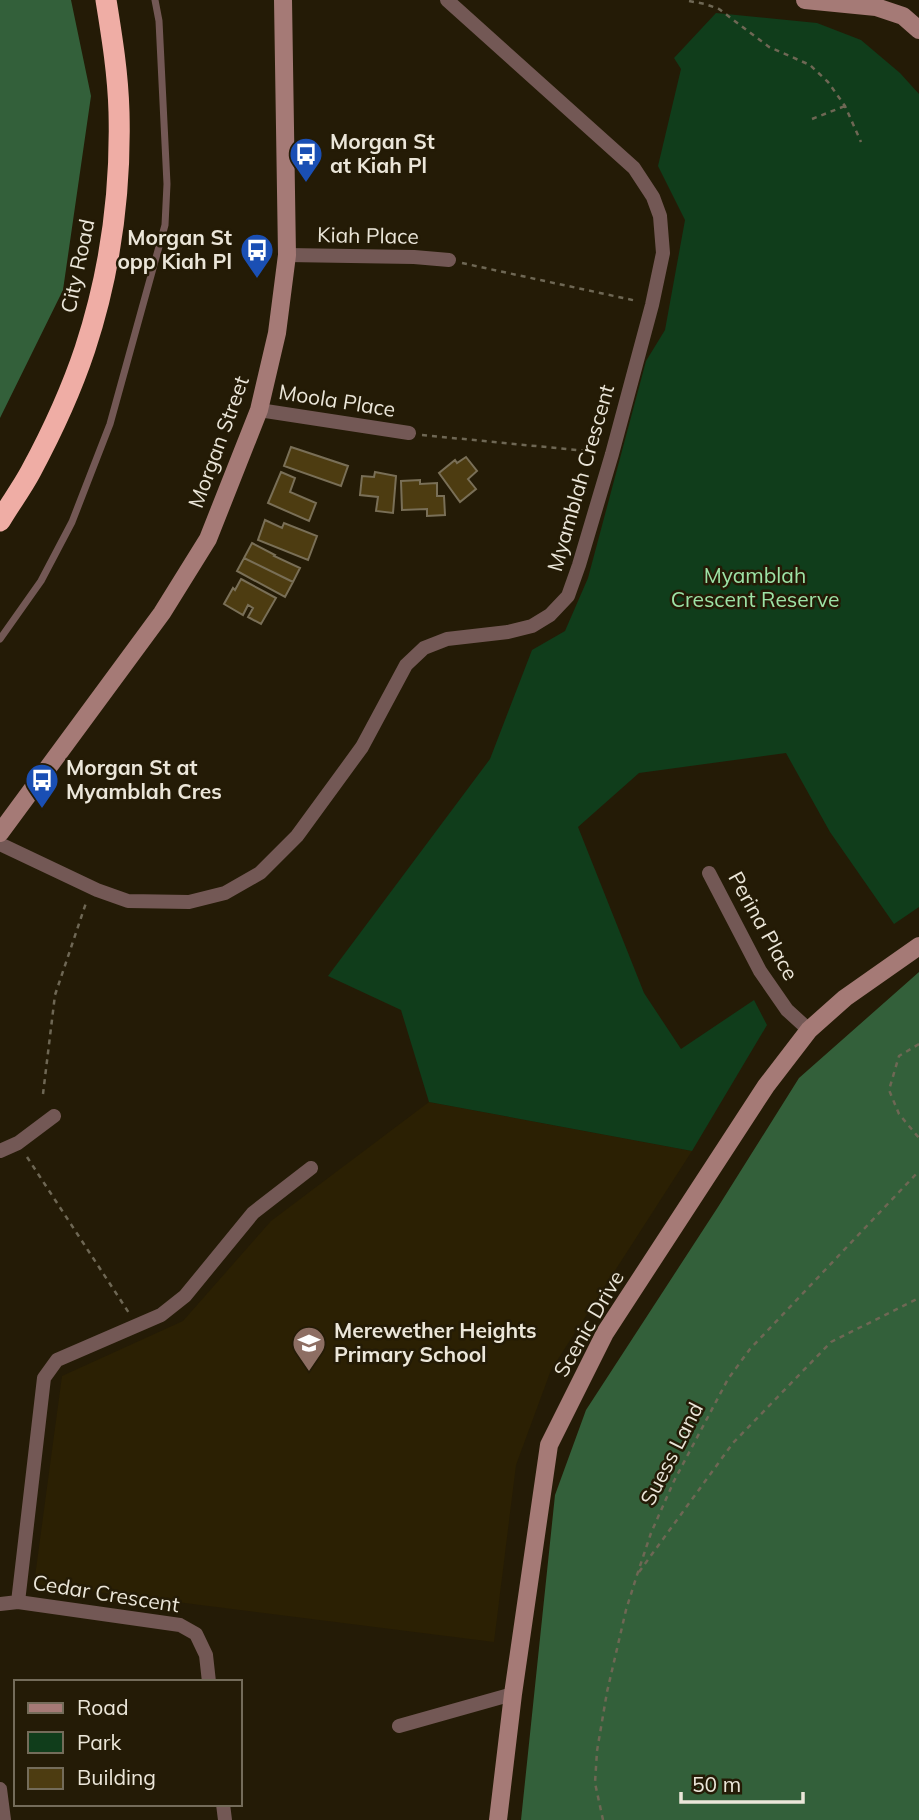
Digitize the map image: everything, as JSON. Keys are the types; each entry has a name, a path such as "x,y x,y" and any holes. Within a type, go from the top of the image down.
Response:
{"highway":[{"name":"City Road","path":"0,521 30,473 60,412 85,348 102,286 112,231 118,169 119,110 114,49 106,0"}],"street":[{"name":"Morgan Street","path":"0,833 162,613 208,540 259,410 277,333 287,255 283,0"},
{"name":"Myamblah Crescent","path":"0,844 97,890 128,901 188,902 225,893 260,873 297,836 362,747 406,666 424,648 447,639 508,632 532,626 551,615 568,596 612,454 652,304 663,253 660,216 653,197 634,168 447,0"},
{"path":"805,0 876,7 903,16 919,30"},
{"name":"Kiah Place","path":"287,255 449,260"},
{"name":"Moola Place","path":"259,410 408,433"},
{"name":"Perina Place","path":"709,873 760,971 787,1010 809,1030"},
{"name":"Scenic Drive","path":"498,1820 513,1694 549,1445 606,1332 766,1086 809,1030 845,998 919,946"},
{"path":"0,1151 18,1143 54,1116"},
{"path":"18,1602 44,1378 57,1360 161,1315 185,1296 253,1213 311,1168"},
{"name":"Cedar Crescent","path":"0,1604 18,1602 180,1625 196,1634 206,1655 209,1680"},
{"path":"399,1726 513,1694"},
{"path":"0,1789 4,1820"}],"lane":[{"path":"0,639 41,581 72,522 110,424 165,225 167,184 159,21 155,0"}],"path":[{"path":"689,1 719,9 769,47 810,65 828,82 845,106 861,142"},
{"path":"812,119 845,106"},
{"path":"449,260 652,304"},
{"path":"408,433 612,454"},
{"path":"43,1094 55,995 86,903"},
{"path":"919,1044 899,1056 889,1090 900,1114 919,1138"},
{"path":"27,1157 130,1315"},
{"name":"Suess Land","path":"603,1820 595,1783 597,1751 607,1692 637,1575 651,1532 674,1480 728,1379 750,1349 919,1171"},
{"path":"637,1575 733,1443 831,1342 919,1298"}],"shaded area":[{"name":"Merewether Heights Primary School","path":"429,1102 692,1151 551,1370 516,1465 494,1642 34,1584 62,1376 183,1321 271,1221"}],"green space":[{"path":"0,0 71,0 91,96 63,290 0,418"},
{"name":"Myamblah Crescent Reserve","path":"716,13 817,23 861,40 900,73 919,94 919,907 894,924 830,832 786,753 639,773 578,827 644,993 681,1049 754,1000 767,1025 692,1151 429,1102 401,1010 328,976 490,759 532,650 565,631 588,578 646,361 665,330 685,220 658,166 681,69 674,58"},
{"path":"919,972 919,1820 521,1820 555,1495 586,1410 799,1078"}],"building":[{"path":"291,447 348,466 341,486 284,466"},
{"path":"466,457 477,471 468,479 476,489 460,502 439,473 455,460 457,463"},
{"path":"281,472 295,478 290,492 316,503 309,521 268,503"},
{"path":"375,472 396,476 393,513 376,511 378,497 360,495 362,476 374,477"},
{"path":"420,480 420,484 437,483 437,496 444,496 445,515 427,516 427,509 402,510 401,481"},
{"path":"265,520 282,528 284,523 317,536 308,560 258,540"},
{"path":"252,543 300,568 293,582 244,558"},
{"path":"244,558 293,582 285,597 237,571"},
{"path":"241,579 276,598 261,624 248,617 253,608 248,605 243,615 224,604"}],"place":[{"name":"Morgan St at Kiah Pl","path":"306,184"},
{"name":"Morgan St opp Kiah Pl","path":"257,280"},
{"name":"Morgan St at Myamblah Cres","path":"42,810"},
{"name":"Merewether Heights Primary School","path":"309,1373"}]}
